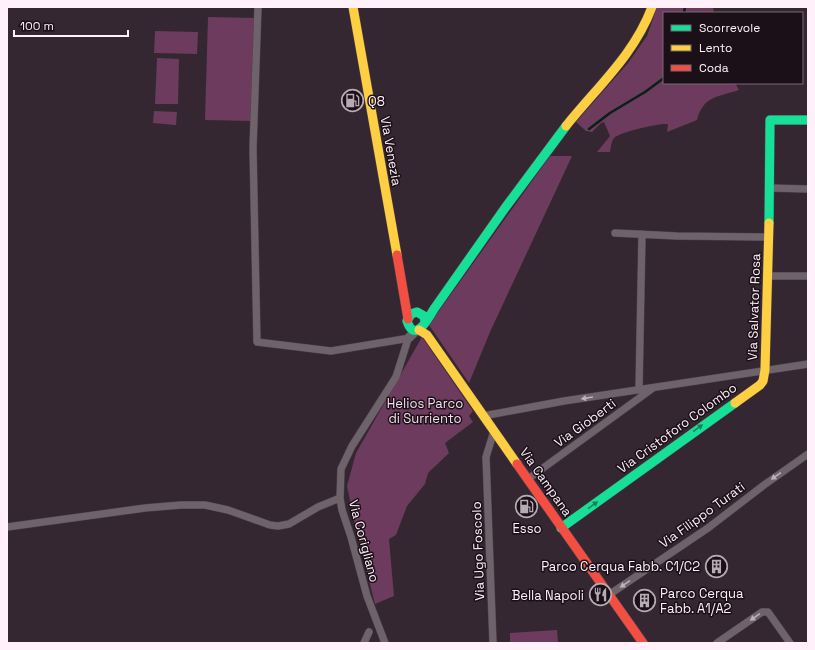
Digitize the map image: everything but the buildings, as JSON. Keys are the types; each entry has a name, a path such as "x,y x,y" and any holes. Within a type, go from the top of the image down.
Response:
{"street":[{"path":"258,7 253,148 257,342 331,352 410,338 421,322"},
{"name":"Via Venezia","path":"353,7 408,322"},
{"path":"408,322 412,329 434,309 579,109 631,50 642,32 652,7"},
{"name":"Via Salvator Rosa","path":"482,414 765,370 769,237 770,120 808,120"},
{"path":"769,188 808,189"},
{"name":"Via Salvator Rosa","path":"614,233 769,237"},
{"path":"639,390 642,234"},
{"path":"768,276 808,276"},
{"path":"404,299 421,322"},
{"path":"410,338 408,322 411,314 421,322"},
{"name":"Via Campana","path":"421,322 427,336 528,478 561,528 610,594 643,643"},
{"name":"Via Corigliano","path":"385,643 367,596 352,537 342,510 340,498 341,469 352,446 396,377 410,338"},
{"path":"765,370 808,364"},
{"name":"Via Cristoforo Colombo","path":"561,528 760,385 763,381 765,370"},
{"name":"Via Gioberti","path":"528,478 655,387"},
{"name":"Via Ugo Foscolo","path":"493,643 486,457 494,431"},
{"name":"Via Filippo Turati","path":"610,594 708,528 764,484 808,454"},
{"path":"7,527 145,508 181,505 205,505 228,510 270,525 278,526 288,524 318,507 340,498"},
{"path":"718,643 762,612 768,612 790,643"},
{"path":"364,643 369,632"}],"green space":[{"path":"657,7 713,7 714,12 663,12 663,84 736,84 739,90 718,96 707,102 703,106 697,120 667,132 668,124 632,130 615,137 611,144 610,152 597,152 610,136 604,122 592,132 586,131 576,122 628,63 647,36"},
{"path":"208,17 255,18 252,121 205,120"},
{"path":"155,31 198,32 197,54 154,53"},
{"path":"157,58 179,59 178,104 155,104"},
{"path":"154,111 177,112 176,125 153,123"},
{"path":"550,156 572,156 490,332 469,383 429,325"},
{"name":"Helios Parco di Surriento","path":"422,337 473,411 469,416 473,422 445,443 449,453 428,473 425,484 407,506 396,535 389,539 394,596 375,604 355,525 347,486 356,453"},
{"path":"557,630 558,643 510,643 510,633"}],"waterway":[{"path":"684,12 685,7"},
{"path":"589,129 610,113 645,92 663,79"}],"traffic: fast":[{"path":"769,223 770,120 808,120"},
{"path":"425,322 424,316 417,312 411,314 407,321 410,328 414,330 418,330 422,327 505,208 566,126"},
{"path":"561,528 735,403"}],"traffic: slow":[{"path":"353,7 397,255"},
{"path":"566,126 625,55 635,40 652,7"},
{"path":"735,403 760,385 763,381 765,370 769,223"},
{"path":"419,330 427,335 517,464"}],"traffic: jam":[{"path":"397,255 408,319"},
{"path":"517,464 643,643"}],"place":[{"name":"Q8","path":"353,101"},
{"name":"Esso","path":"527,506"},
{"name":"Parco Cerqua Fabb. C1/C2","path":"716,566"},
{"name":"Bella Napoli","path":"600,595"},
{"name":"Parco Cerqua Fabb. A1/A2","path":"645,600"}]}
